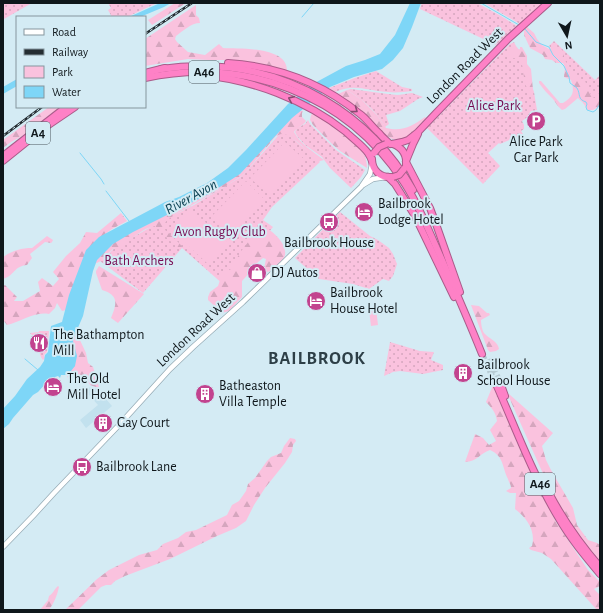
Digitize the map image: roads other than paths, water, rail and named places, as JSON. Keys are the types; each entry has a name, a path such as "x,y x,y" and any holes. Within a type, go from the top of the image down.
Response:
{"highway":[{"name":"London Road West","path":"389,144 408,140 420,130 508,40 548,3"},
{"path":"146,73 198,63 252,66 276,71 306,81 339,98 360,114 389,144"},
{"name":"A46","path":"146,79 180,72 204,72 249,76 297,91 333,108 368,132 386,150 407,179 425,214 461,295 484,353 478,343 412,196 403,181 383,155 364,135 342,117 333,108 319,96 294,84 269,75 217,66 162,69"},
{"path":"146,79 164,76 197,75 225,78 255,86 294,101 325,117 356,141 367,152 378,174 389,177 399,175 404,169 406,161"},
{"name":"A4","path":"3,156 65,108"},
{"name":"A4","path":"3,162 44,128 74,108"},
{"name":"London Road West","path":"406,161 420,130"},
{"path":"372,162 374,153 379,147 389,144 398,146 403,151 406,161 430,208 461,295"},
{"path":"389,177 394,182 415,216 470,331 478,343"},
{"name":"A46","path":"600,567 580,543 550,496 498,383 534,472 550,504 576,546 600,574"}],"street":[{"name":"London Road West","path":"361,187 370,174 372,162"},
{"name":"London Road West","path":"3,547 121,423 170,368 243,302 361,187 372,179 389,177"}],"water":[{"path":"160,3 171,3 142,16 131,16"},
{"name":"River Avon","path":"410,3 421,3 403,48 393,60 382,69 354,77 330,87 292,118 240,174 209,194 133,232 113,244 97,260 93,271 83,316 73,341 77,356 75,366 67,375 61,375 60,378 58,376 55,377 51,383 47,382 38,392 33,395 3,429 3,409 15,396 27,379 40,367 44,361 45,355 48,352 51,326 62,322 69,295 86,250 99,237 165,202 179,197 207,183 228,168 288,104 311,85 346,66 380,54 395,35"},
{"path":"16,80 16,87 3,94 3,87"}],"waterway":[{"path":"302,17 314,3"},
{"path":"481,3 519,25"},
{"path":"525,29 536,42 549,47 553,55 564,66 570,83 577,88 580,98 586,102 587,110 593,112 600,104"},
{"path":"80,153 104,184"},
{"path":"106,191 129,221"},
{"path":"25,359 38,370"}],"tunnel":[{"path":"482,354 496,384"},
{"path":"489,359 500,382"}],"railway":[{"path":"146,33 192,3"},
{"path":"3,136 41,108"}],"place":[{"name":"Alice Park Car Park","path":"536,121"},
{"name":"Bailbrook Lodge Hotel","path":"364,212"},
{"name":"Bailbrook House","path":"329,222"},
{"name":"DJ Autos","path":"257,273"},
{"name":"Bailbrook House Hotel","path":"316,301"},
{"name":"The Bathampton Mill","path":"39,343"},
{"name":"Bailbrook School House","path":"463,373"},
{"name":"The Old Mill Hotel","path":"53,387"},
{"name":"Batheaston Villa Temple","path":"205,394"},
{"name":"Gay Court","path":"103,423"},
{"name":"Bailbrook Lane","path":"82,467"}],"district":[{"name":"BAILBROOK","path":"317,359"}],"park label":[{"name":"Alice Park","path":"494,106"},
{"name":"Avon Rugby Club","path":"220,232"},
{"name":"Bath Archers","path":"139,261"}]}
